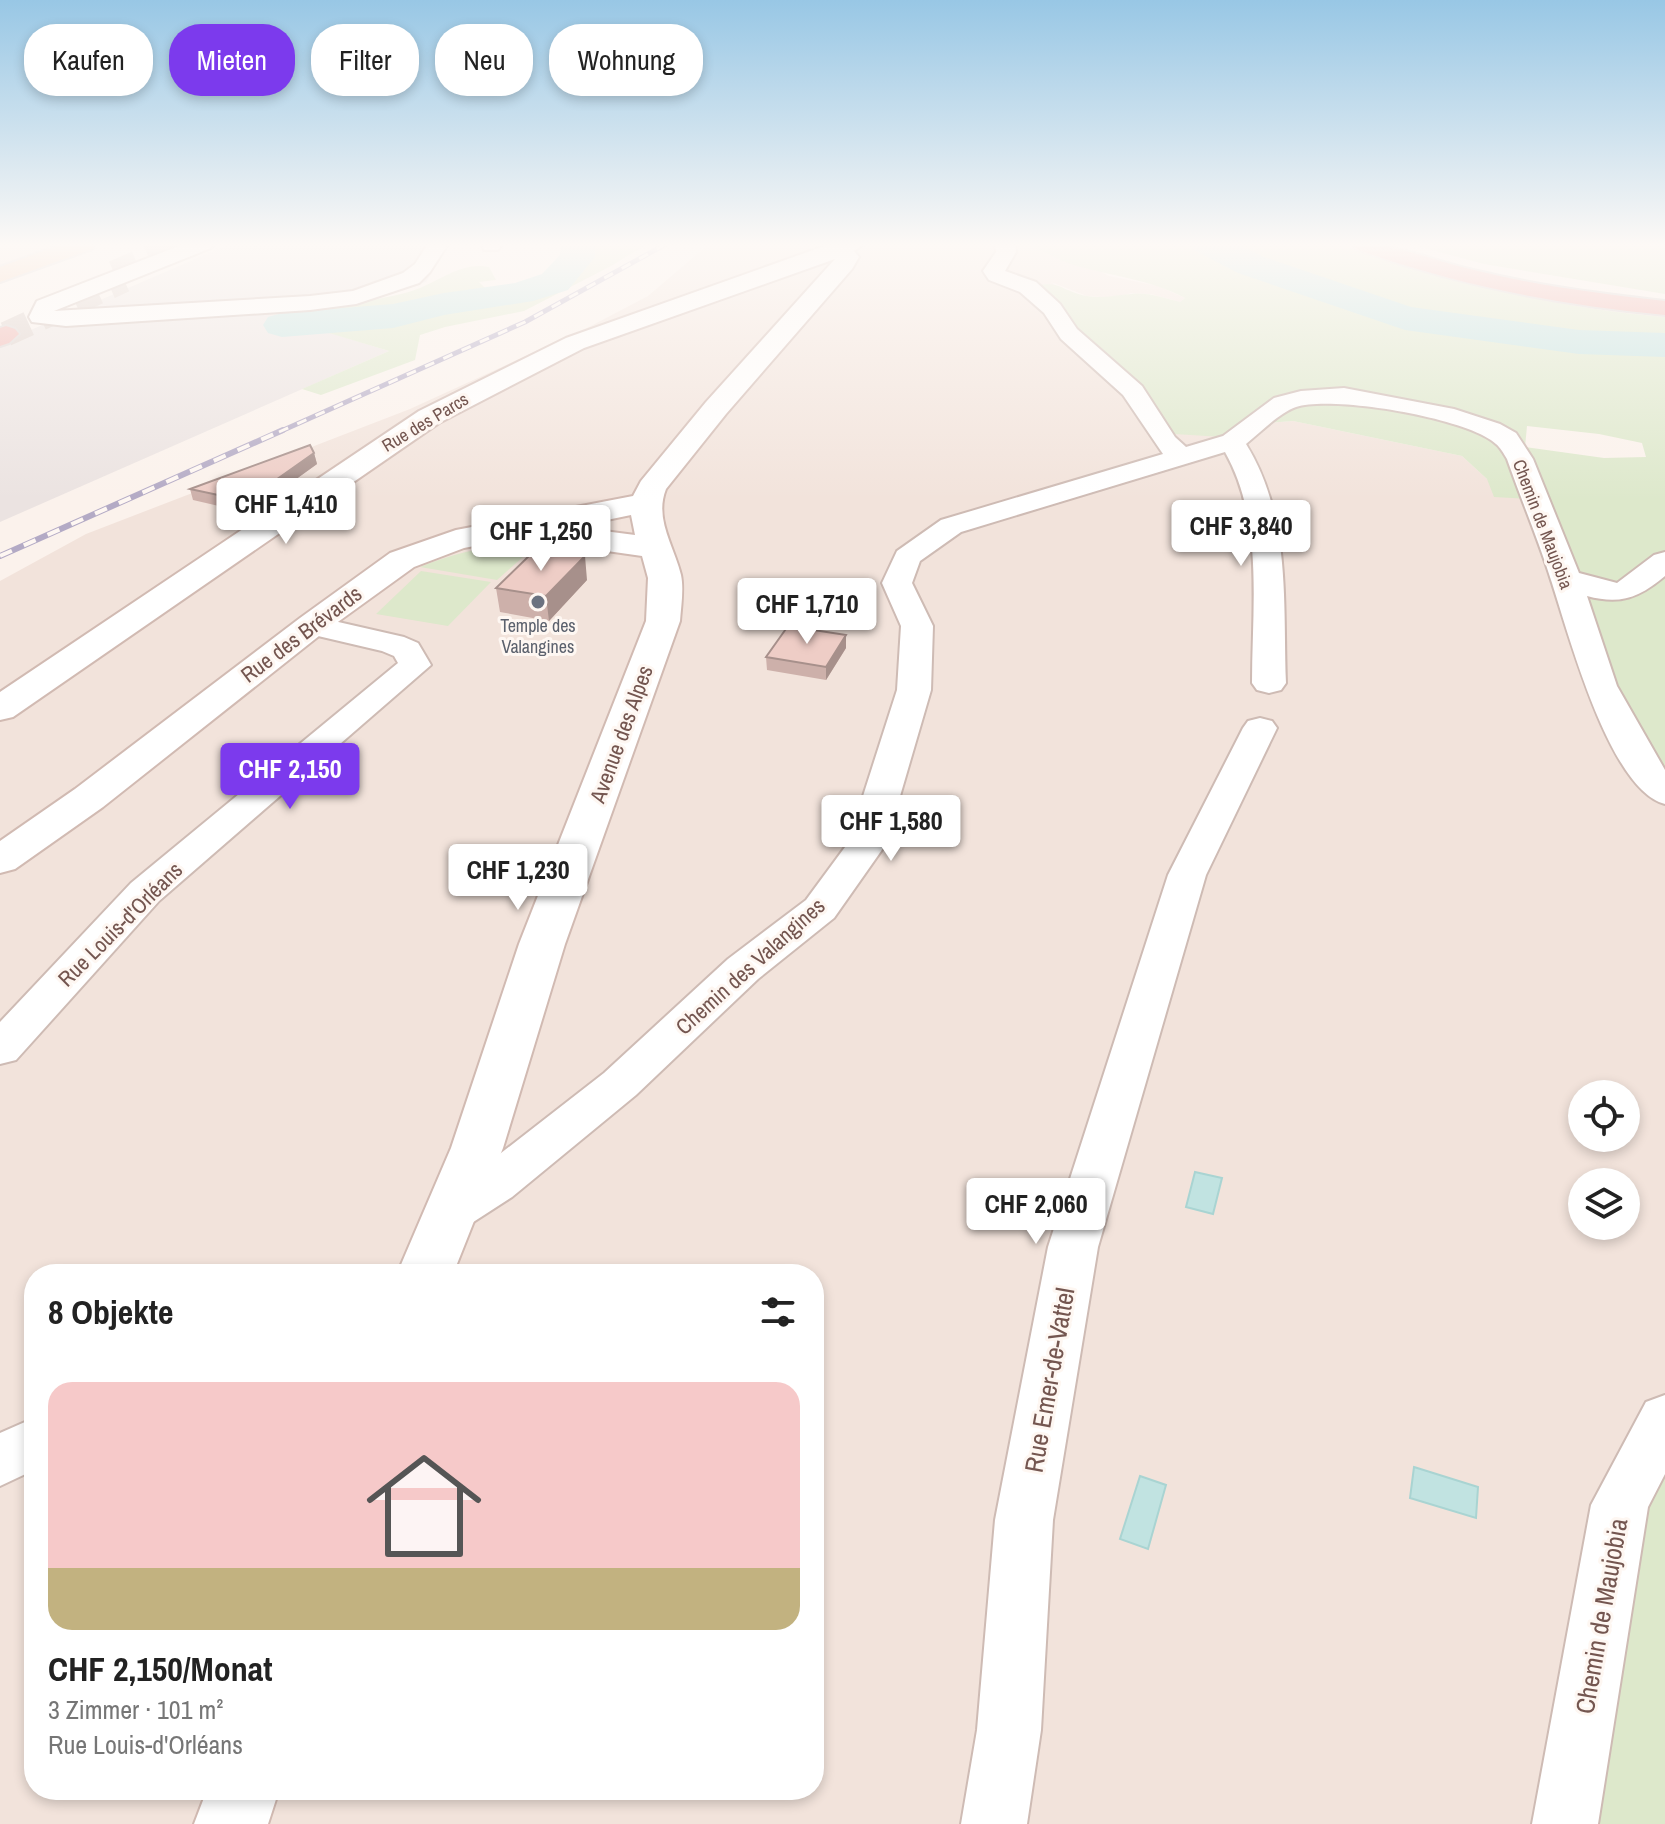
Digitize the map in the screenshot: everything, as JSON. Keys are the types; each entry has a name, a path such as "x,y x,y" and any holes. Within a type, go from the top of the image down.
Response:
{"main road":[{"name":"Rue des Parcs","path":"0,709 429,417 575,343 615,329"},
{"path":"645,503 652,487 716,408 786,329"},
{"name":"Rue des Brévards","path":"0,860 89,798 312,625 402,560 456,540 645,503"},
{"name":"Avenue des Alpes","path":"426,1264 477,1148 542,944 663,621 665,578 648,525 645,503"},
{"path":"519,528 656,548"},
{"path":"231,1824 239,1800"}],"street":[{"path":"1066,329 1133,391 1165,442 1182,458"},
{"name":"Chemin de Maujobia","path":"1182,458 1232,442 1283,403 1324,395 1412,406 1481,425 1507,439 1520,459 1566,579 1600,686 1642,766 1665,793"},
{"name":"Rue Emer-de-Vattel","path":"994,1824 1009,1730 1024,1520 1073,1247 1187,875 1265,706 1268,547 1248,463 1232,442"},
{"name":"Chemin des Valangines","path":"447,1215 495,1184 620,1084 743,969 820,909 867,844 914,690 917,626 897,583 907,557 951,526 1182,458"},
{"path":"1566,579 1603,593 1620,594 1643,582 1665,561"},
{"name":"Rue Louis-d'Orléans","path":"0,1049 145,892 415,665 407,650 393,644 312,625"},
{"name":"Chemin de Maujobia","path":"1565,1824 1620,1505 1665,1419"},
{"path":"0,1461 24,1448"}],"shaded area":[{"path":"33,329 317,329 389,351 0,522 0,347"},
{"path":"584,329 1114,329 1243,425 1293,421 1462,456 1487,479 1546,499 1665,773 1665,1460 1593,1824 0,1824 0,581 86,534 410,409"}],"green space":[{"path":"316,329 438,329 420,335 415,360 321,395 302,389 389,351"},
{"path":"1075,329 1665,329 1665,773 1633,737 1546,500 1494,497 1487,479 1462,456 1293,421 1243,425 1223,437 1174,434 1133,381","holes":["1527,426 1599,434 1642,443 1646,457 1604,458 1525,447"]},
{"path":"540,542 497,580 420,567 479,549"},
{"path":"421,571 491,582 448,626 376,614"},
{"path":"1665,1460 1665,1824 1593,1824 1617,1606"}],"water":[{"path":"1195,1172 1222,1178 1213,1214 1186,1207"},
{"path":"1414,1467 1478,1487 1476,1518 1410,1498"},
{"path":"1140,1476 1166,1485 1148,1549 1120,1539"}],"building":[{"path":"310,445 314,453 246,501 190,489"},
{"path":"550,551 585,556 546,596 496,588 533,552 546,554"},
{"path":"788,626 846,635 826,667 766,657"}],"waterway":[{"path":"1486,329 1579,342 1665,345"}],"tunnel":[{"path":"6,334 17,329"}],"railway":[{"path":"279,432 509,329"},
{"path":"0,556 283,430"}],"place":[{"name":"Temple des Valangines","path":"538,602"}]}
